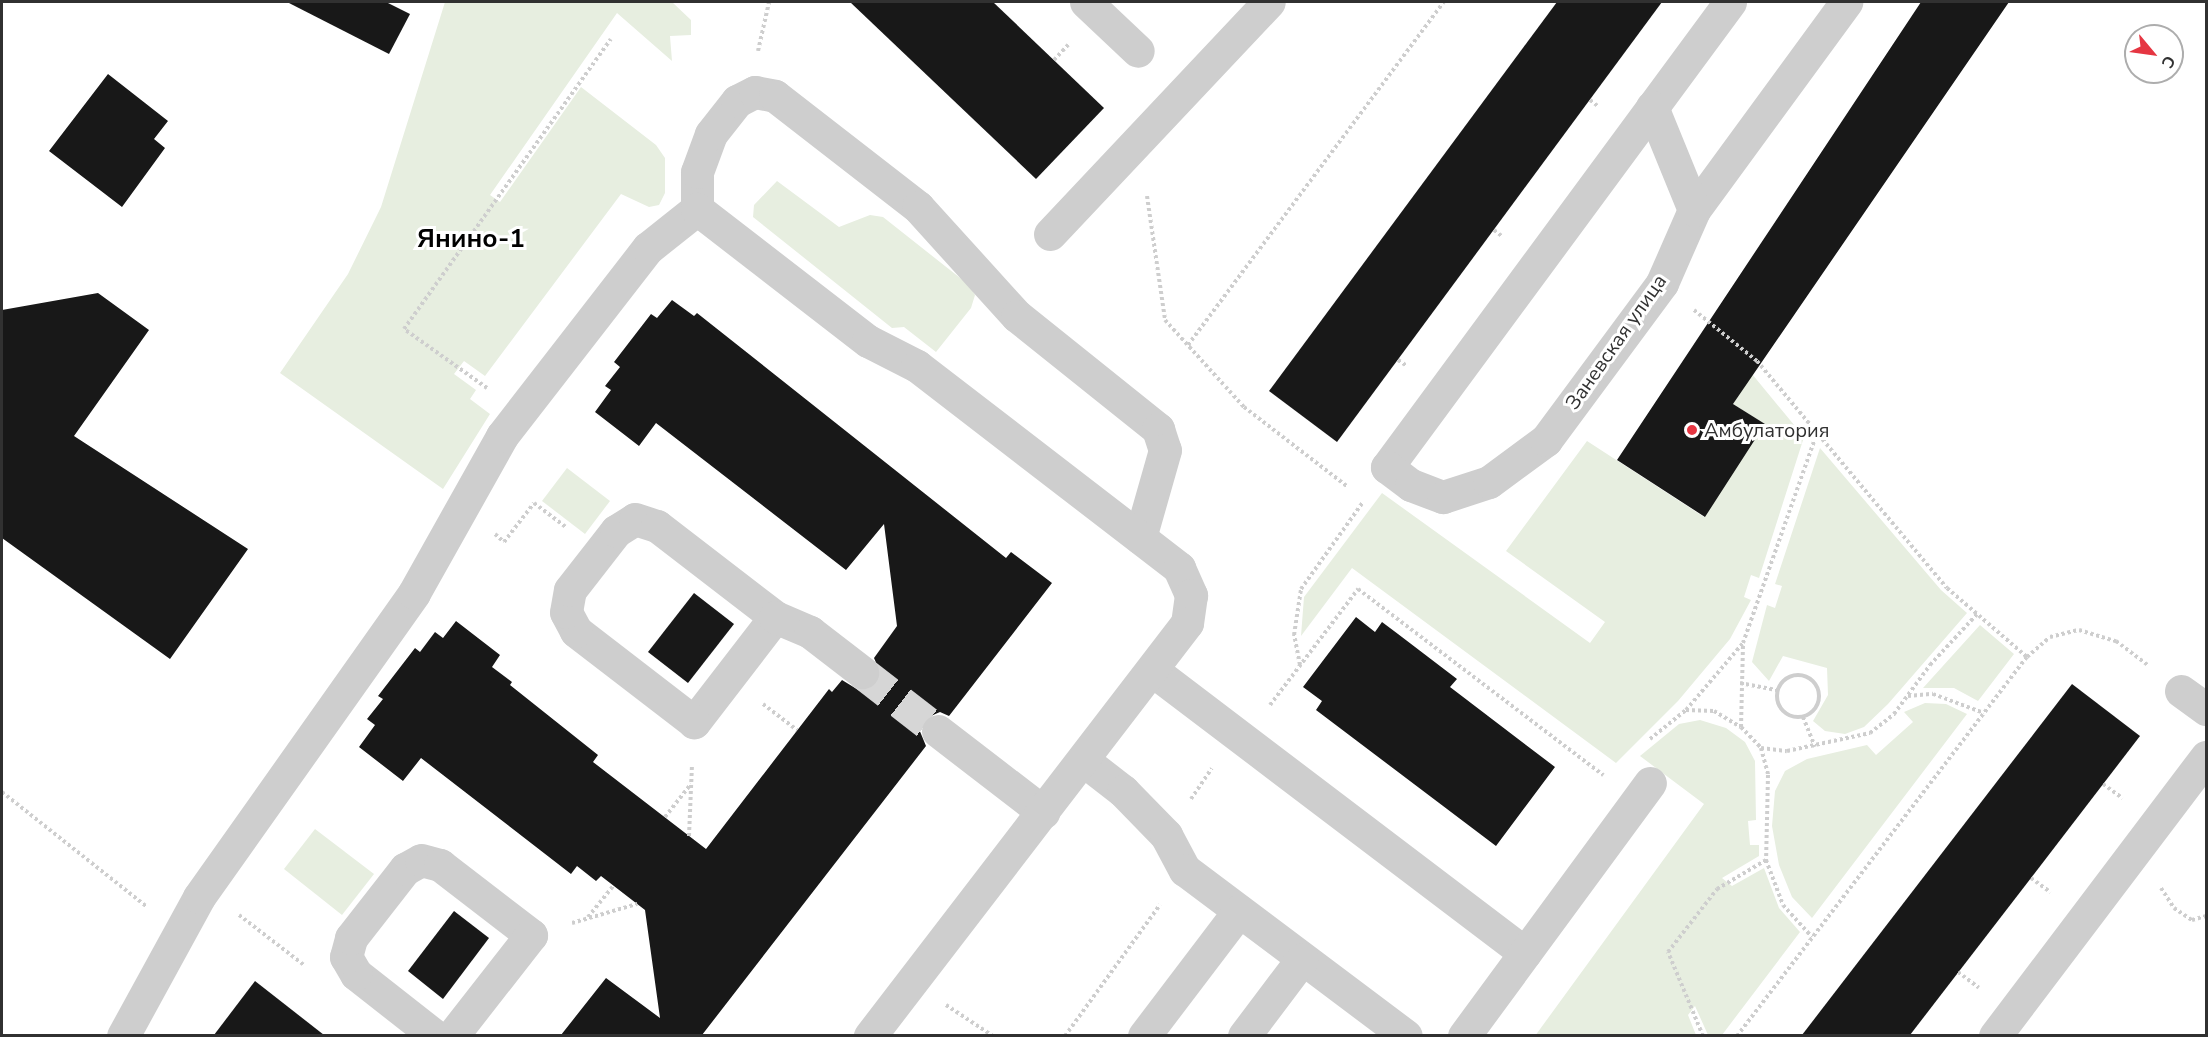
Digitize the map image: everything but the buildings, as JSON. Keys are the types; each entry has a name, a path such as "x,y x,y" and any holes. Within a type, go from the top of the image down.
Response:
{"street":[{"path":"1086,2 1138,51"},
{"path":"1050,234 1269,2"},
{"path":"1694,210 1652,107 1730,2"},
{"name":"Заневская улица","path":"1652,107 1387,467 1411,485 1443,497 1489,482 1546,440 1662,284 1694,210 1846,2"},
{"path":"697,209 697,172 711,134 737,101 755,92 775,96 918,207 1017,316 1158,429 1165,450 1140,538"},
{"path":"123,1035 205,888 414,593 502,436 648,248 697,209"},
{"path":"697,209 868,341 916,366 1179,568 1191,595 1187,623 870,1035"},
{"path":"775,617 694,722 576,631 566,612 570,590 616,531 635,519 657,526 775,617 810,632 862,672"},
{"path":"1152,670 1525,953"},
{"path":"938,731 1042,812"},
{"path":"1995,1035 2206,757"},
{"path":"1083,760 1123,791 1166,835 1185,870 1406,1035"},
{"path":"1464,1035 1644,792"},
{"path":"435,1035 356,974 346,957 351,938 405,869 421,860 440,865 531,935 452,1035"},
{"path":"1144,1035 1239,911"},
{"path":"1244,1035 1302,958"}],"path":[{"path":"1188,345 1444,2"},
{"path":"521,412 404,329 611,39"},
{"path":"1138,140 1166,320 1244,407 1365,500 1301,589 1294,635 1300,666"},
{"path":"1662,284 1757,361 1816,435 1947,588 2027,657"},
{"path":"1741,727 1739,683 1743,643 1816,435"},
{"path":"495,534 504,542 534,503"},
{"path":"1166,835 1225,750 1240,737 1300,666 1358,589 1644,792"},
{"path":"1761,748 1787,751 1815,747 1870,733 1894,714 1977,613"},
{"path":"1737,1035 2027,657 2050,637 2079,630 2115,641 2194,700"},
{"path":"1777,690 1792,675 1813,681 1818,701 1803,717"},
{"path":"1739,683 1777,690"},
{"path":"1777,690 1783,711 1803,717"},
{"path":"1907,696 1933,694 1984,713"},
{"path":"1686,710 1714,711 1741,727 1761,748 1768,775 1766,860 1783,905 1812,937"},
{"path":"1803,717 1815,747"},
{"path":"689,836 694,722"},
{"path":"665,817 692,783"},
{"path":"2,792 180,933"},
{"path":"2145,839 2154,878 2174,908 2192,920 2206,916"},
{"path":"1703,1035 1668,952 1718,889 1766,860"},
{"path":"1065,1035 1185,870"},
{"path":"588,918 613,885"},
{"path":"531,935 637,904"},
{"path":"249,922 283,949"},
{"path":"963,1018 993,1035"}],"shaded area":[{"path":"445,2 672,2 691,20 691,35 670,36 672,61 617,13 490,195 500,202 581,87 656,145 665,158 665,193 659,205 649,207 621,194 485,376 464,361 454,374 476,390 470,399 490,414 443,489 280,373 348,274 381,207"},
{"path":"777,181 839,227 870,215 883,217 969,285 975,295 971,308 936,352 904,327 892,328 753,217 754,205"},
{"path":"1752,374 1804,437 1759,578 1751,575 1744,597 1751,600 1730,639 1678,701 1616,763 1352,568 1301,636 1304,597 1382,493 1590,643 1605,622 1506,551 1587,441 1704,517 1764,424 1733,404"},
{"path":"1820,448 1941,590 1967,613 1888,704 1864,727 1845,734 1825,731 1813,721 1828,695 1827,668 1783,656 1769,681 1752,662 1767,605 1775,608 1782,586 1775,584"},
{"path":"567,468 610,501 585,534 542,501"},
{"path":"1980,625 2014,654 1978,701 1954,688 1923,688"},
{"path":"1925,703 1946,704 1967,714 1812,918 1792,897 1779,865 1772,826 1775,791 1785,771 1807,759 1867,745 1876,755 1913,722 1904,712"},
{"path":"1700,720 1726,728 1745,742 1755,761 1756,820 1748,821 1750,845 1759,845 1759,856 1722,878 1732,886 1764,868 1779,908 1800,932 1722,1035 1708,1035 1695,1006 1688,1015 1696,1035 1535,1036 1704,804 1640,756 1679,724"},
{"path":"315,829 374,874 342,915 284,869"}],"tunnel":[{"path":"862,672 938,731"}],"place":[{"name":"Амбулатория","path":"1692,430"}],"district":[{"name":"Янино-1","path":"471,239"}]}
